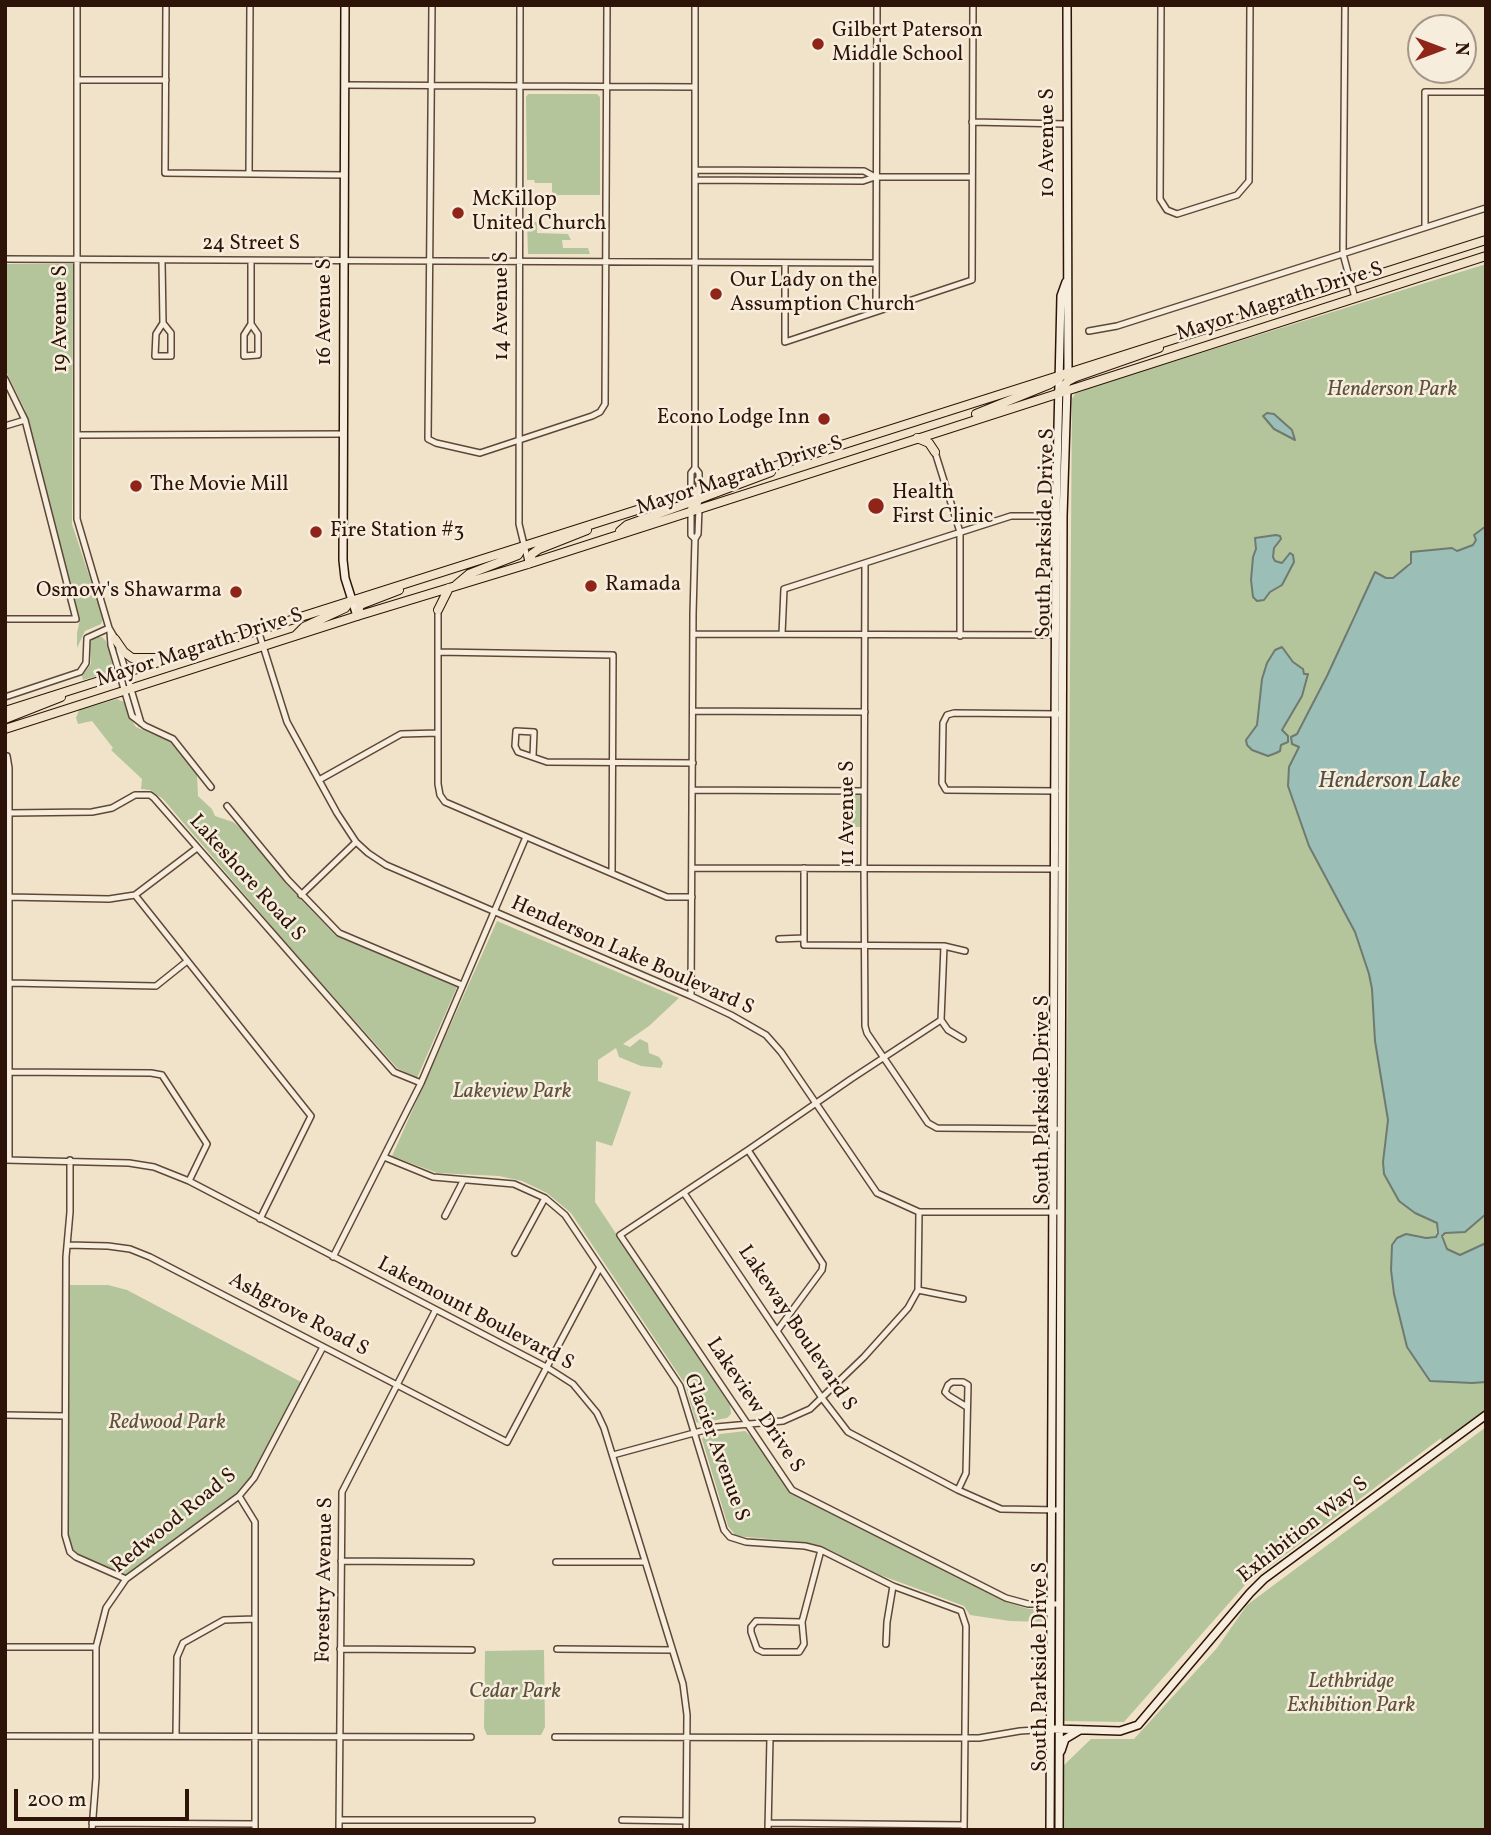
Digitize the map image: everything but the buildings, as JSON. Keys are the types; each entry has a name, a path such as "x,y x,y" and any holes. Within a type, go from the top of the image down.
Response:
{"main road":[{"name":"16 Avenue S","path":"345,5 343,560 345,578 357,616"},
{"name":"10 Avenue S","path":"1067,5 1068,371"},
{"name":"Mayor Magrath Drive S","path":"5,710 607,519 695,501 917,438 1058,393 1068,371 1486,240"},
{"name":"Mayor Magrath Drive S","path":"5,729 614,536 805,456 1355,298 1486,256"},
{"name":"10 Avenue S","path":"1063,381 1061,296 1066,281"},
{"path":"967,422 971,416 1158,348 1178,336"},
{"name":"South Parkside Drive S","path":"1059,516 1063,381"},
{"name":"South Parkside Drive S","path":"1050,1830 1055,1729 1058,393"},
{"path":"935,452 934,442 939,431"},
{"path":"917,438 929,443 935,452"},
{"path":"528,564 532,554 539,549 578,535 607,519"},
{"path":"423,596 438,610 451,587 469,574 518,555 524,545"},
{"path":"357,616 360,605 412,581"},
{"path":"295,636 303,627 345,608 351,600"},
{"path":"116,639 124,652 132,658 170,658"},
{"path":"5,719 58,699 75,688"},
{"name":"Exhibition Way S","path":"1055,1729 1121,1731 1138,1725 1264,1579 1486,1415"},
{"name":"South Parkside Drive S","path":"1055,1729 1059,1758 1059,1830"},
{"path":"1059,1758 1065,1739 1082,1730"}],"street":[{"name":"19 Avenue S","path":"77,5 77,519 110,628 116,639 128,690"},
{"path":"166,5 165,173 344,175"},
{"path":"249,174 250,5"},
{"path":"432,5 428,439 481,453 592,416 600,412 605,404 607,5"},
{"name":"14 Avenue S","path":"520,5 519,524 528,564"},
{"path":"691,996 693,634 695,539 698,534 691,473 695,468 695,5"},
{"path":"876,311 877,5"},
{"path":"785,263 785,342 972,280 973,5"},
{"path":"1161,5 1160,200 1167,210 1177,214 1237,195 1249,181 1250,5"},
{"path":"1345,5 1343,254 1355,298"},
{"path":"77,80 166,80"},
{"path":"345,86 695,88"},
{"path":"1425,227 1425,92 1486,92"},
{"path":"972,122 1066,124"},
{"path":"695,170 864,171 876,177"},
{"path":"695,180 863,181 876,177 972,177"},
{"name":"Mayor Magrath Drive S","path":"1088,331 1117,326 1486,208"},
{"name":"24 Street S","path":"5,259 875,263"},
{"path":"162,261 163,323 156,334 155,356 171,356 171,333 163,323"},
{"path":"251,261 251,324 244,335 244,356 258,355 258,334 251,324"},
{"path":"5,379 25,421 76,619 5,619"},
{"path":"5,426 25,421"},
{"path":"78,435 343,433"},
{"path":"935,452 960,532 960,636"},
{"path":"782,634 784,589 1012,516 1059,516"},
{"name":"11 Avenue S","path":"865,563 864,945 867,1033 928,1123 937,1128 1058,1129"},
{"path":"438,610 440,795 445,802 667,897 692,897"},
{"name":"19 Avenue S","path":"110,628 111,645 123,673"},
{"name":"Mayor Magrath Drive S","path":"5,697 80,672 87,658 87,638 110,628"},
{"name":"Henderson Lake Boulevard S","path":"258,630 287,722 356,842 386,865 691,996 765,1035 781,1052 877,1193 919,1212 1057,1212"},
{"path":"693,634 1059,635"},
{"path":"438,653 613,655 612,873"},
{"path":"128,690 132,716 173,739 211,787"},
{"path":"693,712 865,712"},
{"path":"1059,714 947,715 943,723 942,783 946,790 955,791 1059,791"},
{"path":"533,756 534,732 516,731 516,749 524,755 547,762 693,763"},
{"path":"319,780 401,734 438,733"},
{"path":"7,755 7,1160"},
{"path":"693,790 864,791"},
{"name":"Lakeshore Road S","path":"9,813 92,812 112,808 135,795 150,795 394,1072 421,1083"},
{"path":"227,806 301,895 339,933 462,985"},
{"path":"333,1257 421,1083 526,837"},
{"path":"301,895 356,842"},
{"path":"7,897 110,898 135,895 197,848"},
{"path":"692,868 1058,869"},
{"path":"804,868 804,945 944,946 965,951"},
{"path":"135,895 311,1116 260,1219"},
{"path":"779,939 804,938"},
{"path":"944,946 941,1020 948,1030 963,1039"},
{"path":"9,983 156,986 186,962"},
{"path":"684,1193 941,1020"},
{"path":"9,1072 162,1075 207,1144 189,1181"},
{"path":"748,1150 823,1264 777,1331"},
{"name":"Glacier Avenue S","path":"384,1157 433,1177 514,1184 545,1198 565,1215 680,1386 724,1530 730,1537 746,1542 805,1546 821,1550 894,1586 956,1608 965,1618 964,1827"},
{"name":"Lakemount Boulevard S","path":"7,1160 70,1160 154,1167 189,1181 548,1368 573,1384 591,1405 604,1428 686,1700 686,1830"},
{"path":"70,1160 70,1212 66,1245 66,1543 76,1557 126,1579"},
{"path":"445,1216 463,1181"},
{"name":"Lakeview Drive S","path":"684,1193 620,1235 786,1483 802,1496 1006,1598 1028,1604 1055,1604"},
{"name":"Lakeway Boulevard S","path":"684,1193 822,1398 848,1432 1001,1509 1056,1510"},
{"path":"515,1253 545,1198"},
{"path":"613,1455 727,1425 783,1421 810,1409 901,1318 918,1290 919,1212"},
{"name":"Ashgrove Road S","path":"66,1245 130,1249 150,1257 507,1442 548,1368"},
{"path":"548,1368 600,1266"},
{"path":"918,1290 963,1300"},
{"name":"Forestry Avenue S","path":"339,1830 342,1492 435,1311"},
{"name":"Redwood Road S","path":"92,1826 96,1777 96,1647 106,1608 126,1579 239,1496 254,1478 323,1348"},
{"path":"958,1489 967,1473 968,1385 952,1382 945,1392 967,1407"},
{"path":"5,1415 65,1416"},
{"path":"92,1826 255,1827 255,1521 239,1496"},
{"path":"802,1622 756,1621 751,1632 757,1649 763,1652 799,1652 804,1644 802,1622 821,1550"},
{"path":"341,1560 471,1562"},
{"path":"556,1562 645,1562"},
{"path":"886,1644 894,1586"},
{"path":"176,1735 177,1657 183,1643 225,1620 255,1619"},
{"path":"5,1647 96,1647"},
{"path":"340,1649 472,1650"},
{"path":"557,1649 672,1650"},
{"path":"555,1737 990,1738 1020,1731 1055,1729"},
{"path":"5,1736 471,1737"},
{"path":"770,1738 768,1826 964,1827"},
{"path":"339,1820 533,1821"},
{"path":"622,1820 686,1821"}],"green space":[{"path":"528,94 597,94 600,97 600,195 558,195 558,199 552,199 552,183 527,180"},
{"path":"527,222 537,222 537,233 568,234 571,240 562,240 563,248 588,248 590,254 528,254"},
{"path":"5,264 73,264 72,524 103,618 101,624 85,631 77,648 80,619 25,410 5,369"},
{"name":"Henderson Park","path":"1486,264 1486,526 1473,545 1457,551 1412,559 1400,575 1393,578 1386,578 1375,572 1297,734 1296,744 1299,747 1289,767 1288,786 1309,846 1355,932 1369,974 1375,1041 1388,1120 1384,1149 1415,1213 1437,1223 1436,1237 1425,1238 1391,1258 1394,1294 1472,1383 1486,1382 1486,1415 1443,1447 1441,1438 1245,1585 1124,1722 1062,1721 1072,399 1076,392"},
{"path":"95,637 102,637 106,641 113,667 107,673 83,680 82,676 91,664 90,642"},
{"path":"117,699 124,702 136,727 171,742 197,775 198,796 212,809 215,816 233,822 242,829 286,884 335,935 457,987 417,1078 397,1068 163,799 150,790 141,789 142,779 111,750 113,748 92,721 78,724 76,718 79,710"},
{"path":"843,791 864,791 864,827 843,827"},
{"name":"Lakeview Park","path":"497,921 679,998 649,1026 623,1044 630,1047 640,1039 648,1043 649,1053 659,1057 663,1063 661,1068 641,1066 619,1057 616,1048 598,1060 598,1081 631,1092 612,1146 596,1141 595,1202 730,1405 731,1414 727,1418 696,1422 685,1384 571,1213 547,1193 522,1181 499,1176 437,1173 392,1156"},
{"path":"1486,1214 1486,1243 1460,1255 1446,1249 1442,1241 1445,1233 1465,1232"},
{"name":"Redwood Park","path":"65,1285 108,1285 127,1290 303,1383 254,1478 239,1496 126,1579 76,1557 66,1543"},
{"name":"Lethbridge Exhibition Park","path":"1486,1427 1486,1830 1063,1830 1064,1765 1091,1739 1134,1739 1217,1648 1247,1605"},
{"path":"745,1431 795,1494 1006,1602 1029,1609 1046,1609 1046,1622 1010,1621 970,1615 964,1606 880,1575 828,1549 791,1541 736,1536 728,1526 702,1439 704,1436"},
{"name":"Cedar Park","path":"544,1650 545,1727 541,1735 487,1735 484,1728 485,1651"}],"water":[{"path":"1267,413 1274,414 1292,430 1295,440 1274,429 1263,416"},
{"name":"Henderson Lake","path":"1486,526 1486,1214 1465,1232 1445,1233 1442,1236 1447,1249 1460,1255 1486,1243 1486,1382 1472,1383 1430,1381 1407,1347 1394,1294 1392,1245 1397,1238 1406,1234 1436,1237 1437,1223 1415,1213 1399,1201 1384,1174 1388,1120 1375,1041 1369,974 1355,932 1309,846 1288,786 1289,767 1299,747 1292,744 1291,737 1297,734 1327,676 1375,572 1386,578 1393,578 1411,563 1411,552 1452,548 1457,551 1473,545 1476,540 1474,535"},
{"path":"1276,535 1281,539 1274,548 1275,561 1282,563 1290,553 1294,562 1282,585 1270,592 1264,600 1257,601 1253,597 1251,580 1255,538"},
{"path":"1282,647 1293,662 1303,669 1304,674 1308,674 1302,696 1282,730 1288,736 1288,742 1281,745 1280,751 1268,756 1252,750 1246,740 1257,725 1262,679 1267,663 1275,650"}],"place":[{"name":"Gilbert Paterson Middle School","path":"818,44"},
{"name":"McKillop United Church","path":"458,213"},
{"name":"Our Lady on the Assumption Church","path":"716,294"},
{"name":"Econo Lodge Inn","path":"824,419"},
{"name":"The Movie Mill","path":"136,486"},
{"name":"Health First Clinic","path":"876,506"},
{"name":"Fire Station #3","path":"316,532"},
{"name":"Ramada","path":"591,586"},
{"name":"Osmow's Shawarma","path":"236,592"}]}
